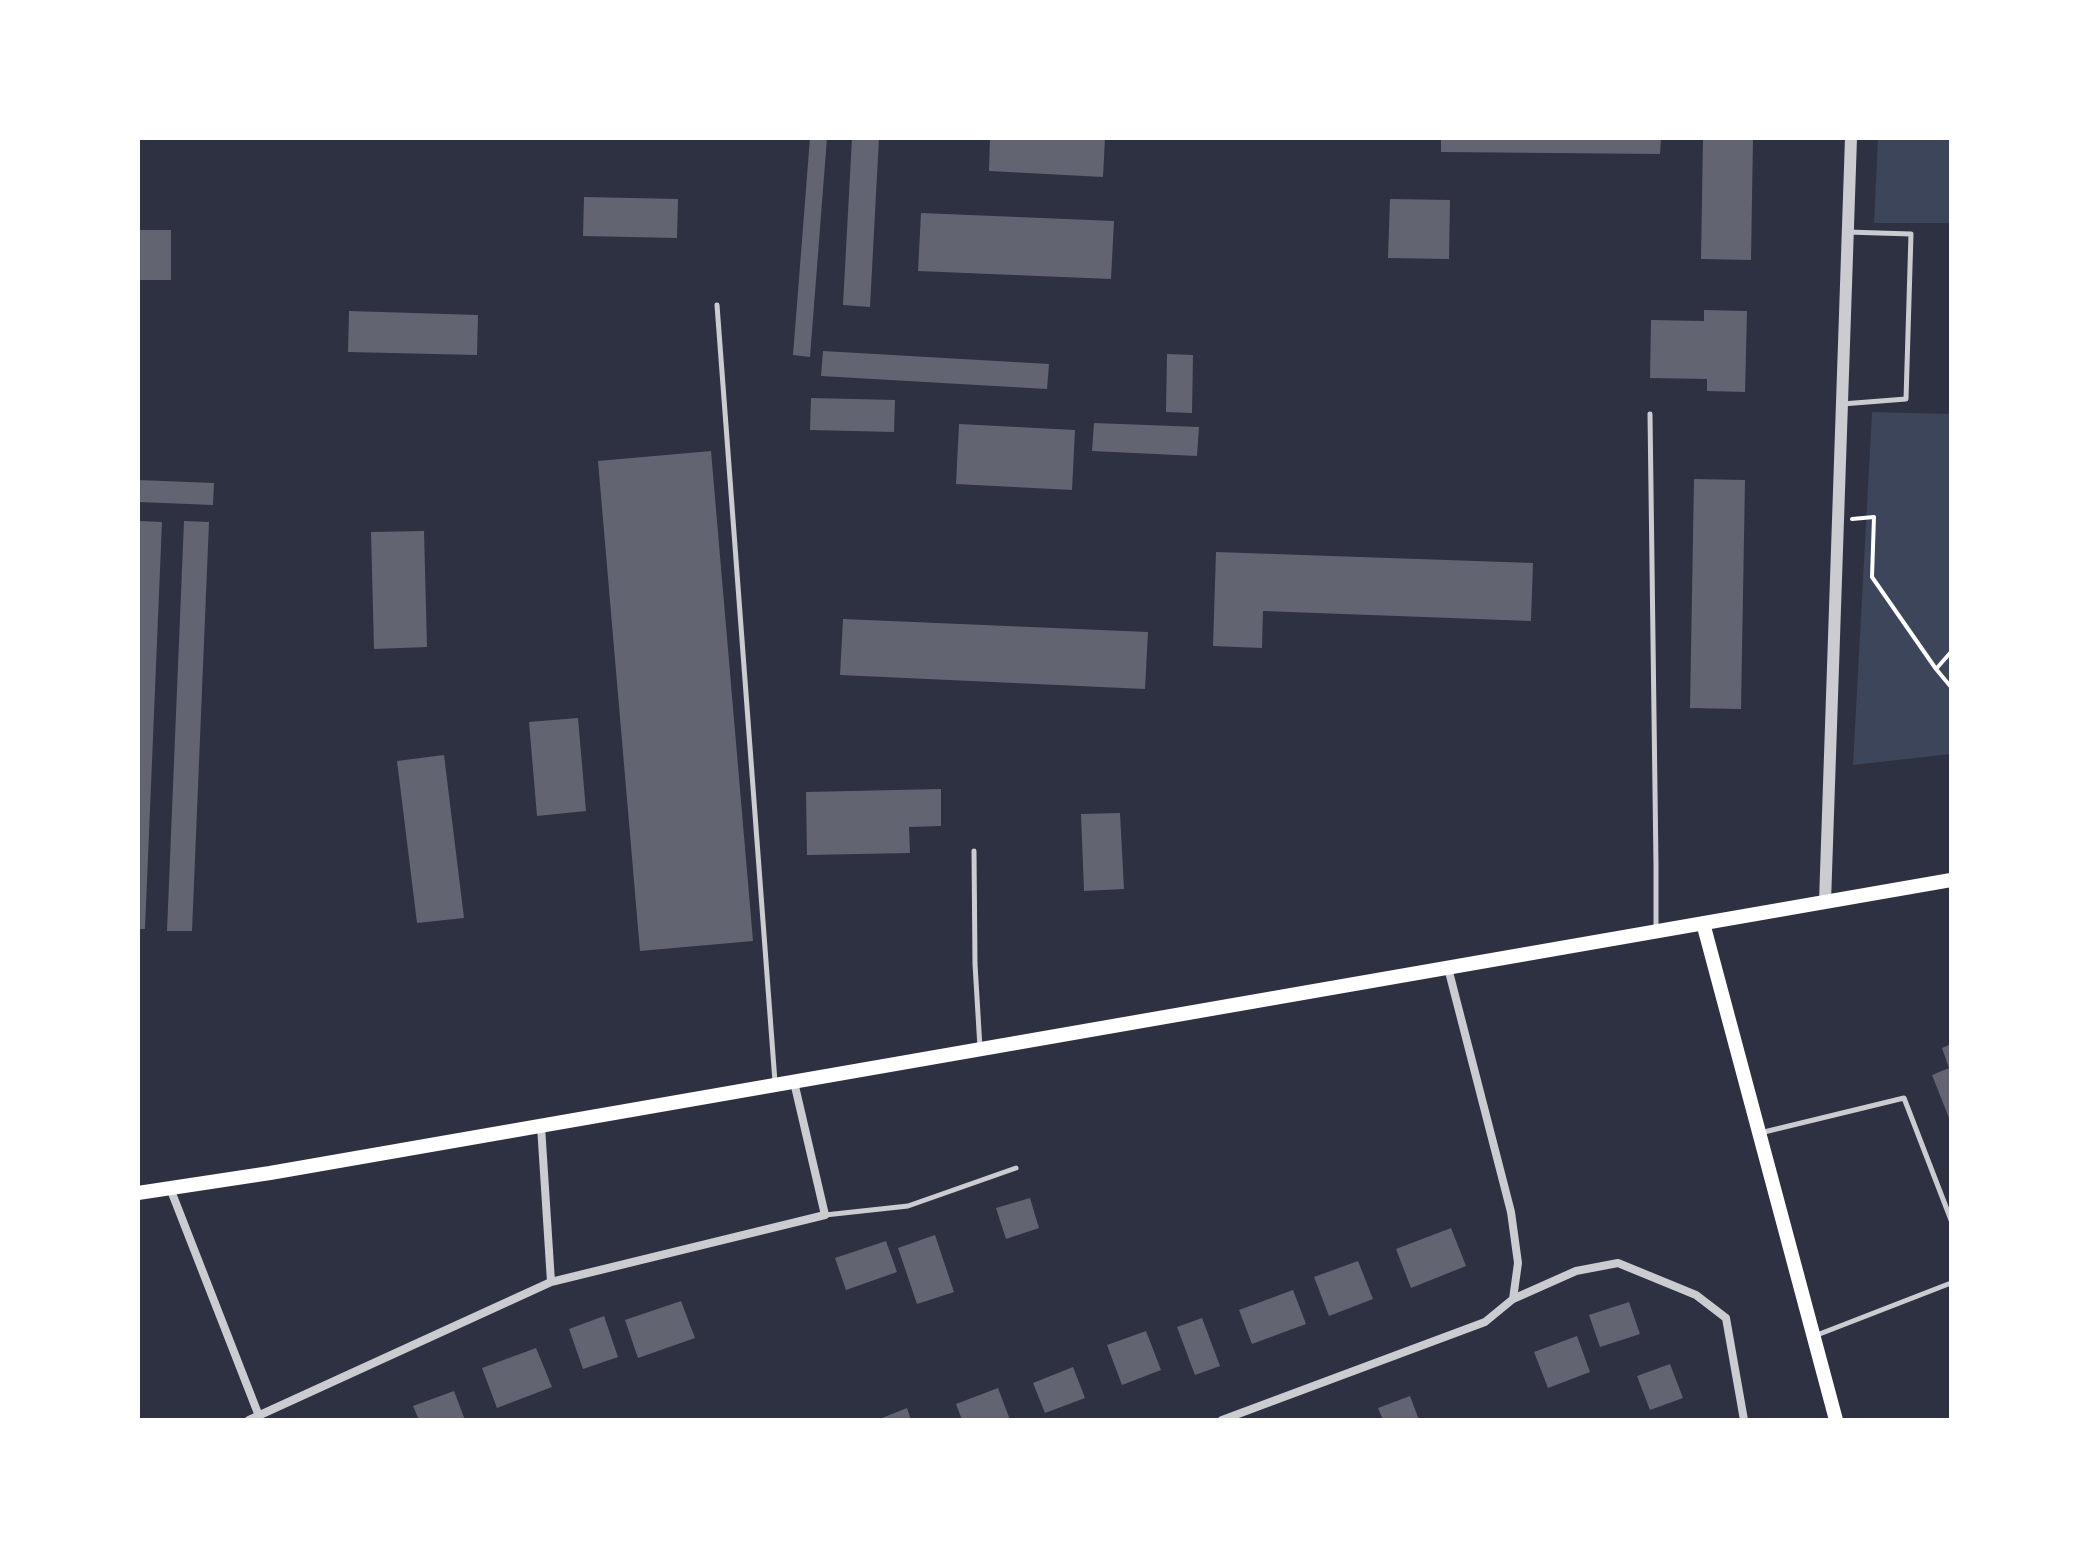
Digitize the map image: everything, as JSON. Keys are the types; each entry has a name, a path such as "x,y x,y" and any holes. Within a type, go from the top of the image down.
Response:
{"main road":[{"path":"138,1193 270,1173 1951,880"},
{"path":"1703,923 1836,1420"}],"street":[{"path":"1825,902 1851,138"},
{"path":"1448,968 1511,1212 1518,1263 1513,1299"},
{"path":"170,1188 254,1418 551,1282 825,1215 794,1082"},
{"path":"541,1126 551,1282"},
{"path":"1222,1420 1485,1322 1513,1299 1576,1271 1618,1263 1696,1295 1726,1318 1744,1420"}],"lane":[{"path":"1841,404 1906,399 1911,234 1847,232"},
{"path":"717,305 775,1085"},
{"path":"1650,414 1656,931"},
{"path":"974,851 975,964 980,1049"},
{"path":"1759,1133 1904,1098 1951,1220"},
{"path":"825,1215 908,1206 1016,1168"},
{"path":"1813,1336 1951,1283"}],"path":[{"path":"1836,521 1874,517 1872,577 1951,687"},
{"path":"1936,669 1951,652"}],"shaded area":[{"path":"1878,138 1951,138 1951,223 1874,223"},
{"path":"1872,412 1951,414 1951,754 1853,765"}],"building":[{"path":"810,138 827,138 810,357 793,355"},
{"path":"852,138 879,138 870,307 843,305"},
{"path":"990,138 1105,138 1103,177 989,171"},
{"path":"1441,138 1661,138 1660,154 1441,152"},
{"path":"1703,138 1753,138 1751,260 1701,259"},
{"path":"584,197 678,199 677,238 583,236"},
{"path":"1390,199 1450,200 1449,259 1388,258"},
{"path":"921,213 1114,221 1111,279 918,271"},
{"path":"138,230 171,230 171,280 138,280"},
{"path":"1704,310 1747,311 1745,392 1707,391 1707,379 1650,378 1651,320 1704,321"},
{"path":"349,311 478,315 477,355 348,352"},
{"path":"823,351 1049,364 1047,389 821,376"},
{"path":"1167,354 1193,355 1192,413 1166,412"},
{"path":"811,398 895,400 894,432 810,430"},
{"path":"1094,423 1199,427 1197,456 1092,451"},
{"path":"959,424 1075,430 1072,490 956,484"},
{"path":"711,451 753,941 640,951 598,461"},
{"path":"1694,479 1745,480 1741,709 1690,708"},
{"path":"138,480 214,483 213,505 138,502"},
{"path":"140,521 162,522 145,929 138,929"},
{"path":"184,521 209,522 192,931 167,931"},
{"path":"424,531 427,647 374,649 371,532"},
{"path":"1216,552 1533,563 1531,621 1263,611 1262,648 1213,646"},
{"path":"843,619 1148,632 1145,689 840,675"},
{"path":"578,718 586,811 537,816 529,722"},
{"path":"444,755 464,918 417,923 397,761"},
{"path":"941,789 941,826 909,827 910,853 807,855 806,792"},
{"path":"1120,813 1124,889 1084,891 1081,814"},
{"path":"1951,1044 1951,1123 1932,1075 1949,1068 1942,1048"},
{"path":"1030,1198 1039,1228 1006,1239 996,1208"},
{"path":"1451,1228 1466,1266 1411,1288 1396,1249"},
{"path":"935,1235 954,1292 917,1304 898,1248"},
{"path":"886,1241 897,1272 846,1290 835,1258"},
{"path":"1358,1261 1373,1299 1329,1316 1314,1277"},
{"path":"1293,1290 1306,1324 1252,1344 1239,1310"},
{"path":"681,1301 695,1338 638,1358 625,1320"},
{"path":"1629,1302 1640,1334 1600,1347 1589,1315"},
{"path":"604,1316 618,1357 583,1369 569,1329"},
{"path":"1202,1318 1220,1366 1195,1375 1177,1327"},
{"path":"1146,1331 1161,1370 1122,1385 1107,1345"},
{"path":"1577,1336 1590,1372 1548,1388 1534,1352"},
{"path":"536,1348 552,1387 497,1408 482,1368"},
{"path":"1670,1364 1683,1398 1650,1410 1637,1376"},
{"path":"1073,1367 1085,1398 1045,1413 1033,1383"},
{"path":"998,1388 1010,1420 962,1420 956,1404"},
{"path":"454,1391 465,1420 419,1420 413,1406"},
{"path":"1410,1396 1419,1420 1383,1420 1378,1408"},
{"path":"907,1408 911,1420 877,1420"}]}
